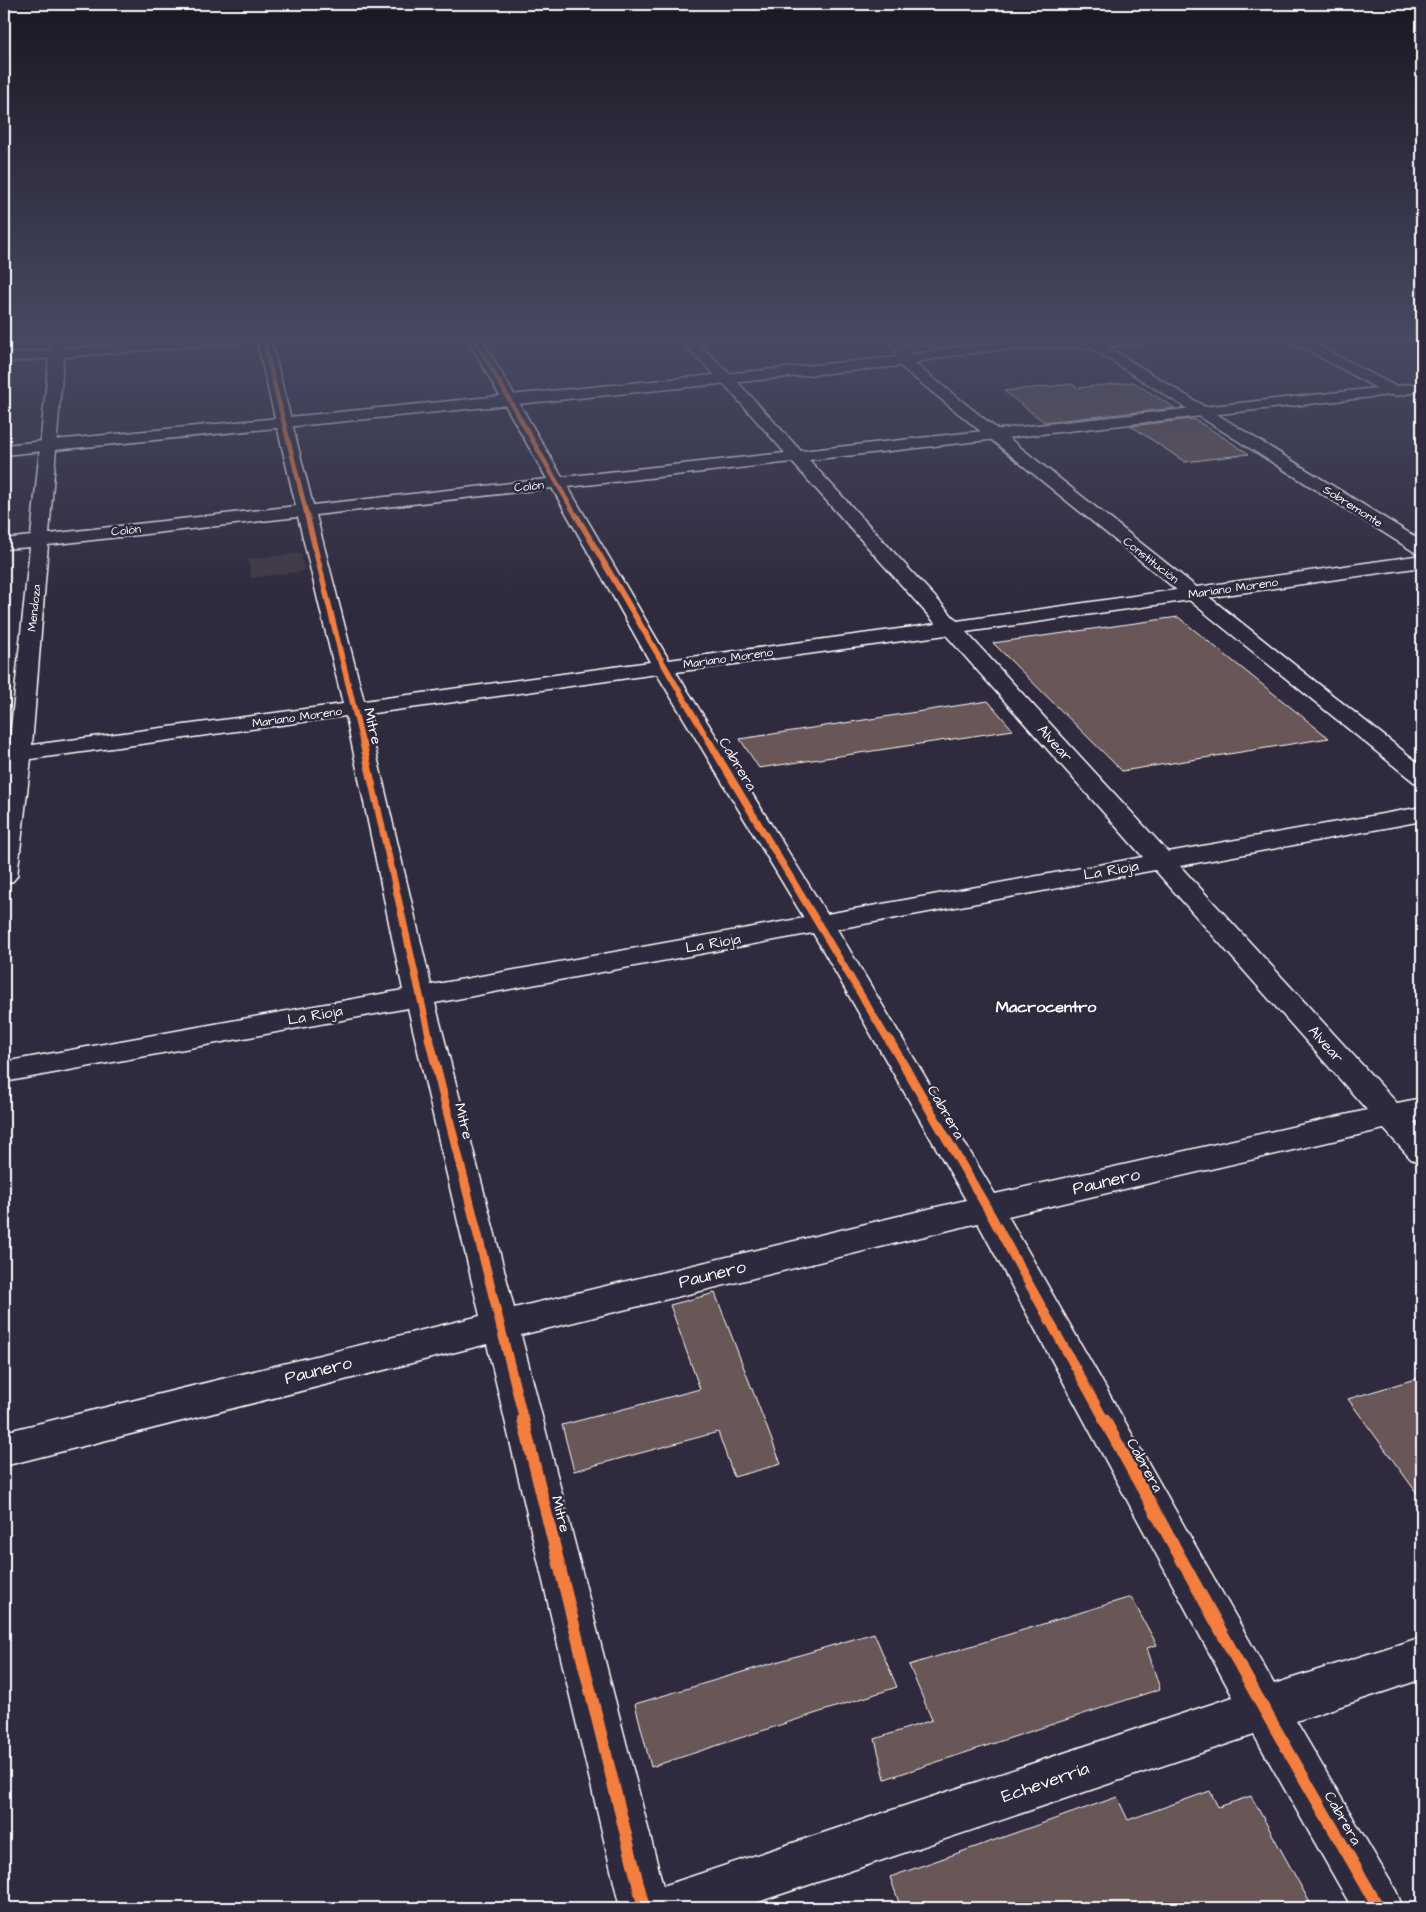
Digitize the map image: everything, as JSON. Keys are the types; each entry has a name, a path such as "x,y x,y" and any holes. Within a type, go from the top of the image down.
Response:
{"street":[{"name":"Mendoza","path":"4,876 12,755 40,540 50,427"},
{"path":"4,450 241,427"},
{"name":"Mitre","path":"286,427 355,709 419,996 644,1908"},
{"name":"Cabrera","path":"524,427 663,667 820,923 987,1208 1264,1709 1379,1908"},
{"name":"Alvear","path":"770,427 1422,1151"},
{"name":"Constitución","path":"984,427 1422,777"},
{"name":"Colón","path":"4,544 1061,427"},
{"name":"Sobremonte","path":"1229,427 1422,550"},
{"name":"Mariano Moreno","path":"12,755 952,628 1422,561"},
{"name":"La Rioja","path":"4,1072 1422,814"},
{"name":"Paunero","path":"4,1449 500,1325 987,1208 1422,1109"},
{"name":"Echeverría","path":"669,1908 1422,1658"}],"shaded area":[{"path":"301,553 304,571 251,578 248,559"}],"building":[{"path":"1133,427 1207,427 1249,454 1185,462"},
{"path":"1178,617 1329,738 1122,771 993,643"},
{"path":"988,701 1013,730 759,768 740,739"},
{"path":"715,1293 781,1464 734,1477 718,1432 574,1471 562,1425 700,1389 670,1305"},
{"path":"1422,1377 1422,1500 1348,1399"},
{"path":"1131,1597 1157,1645 1147,1648 1160,1689 885,1779 875,1739 932,1720 909,1665"},
{"path":"874,1633 897,1687 651,1767 635,1704"},
{"path":"1210,1791 1218,1807 1251,1796 1313,1908 901,1908 890,1877 1117,1797 1128,1820"}],"cycle path":[{"path":"285,427 355,709 419,996 644,1908"},
{"path":"525,427 663,667 820,923 987,1208 1264,1709 1379,1908"}],"district":[{"name":"Macrocentro","path":"1046,1006"}]}
